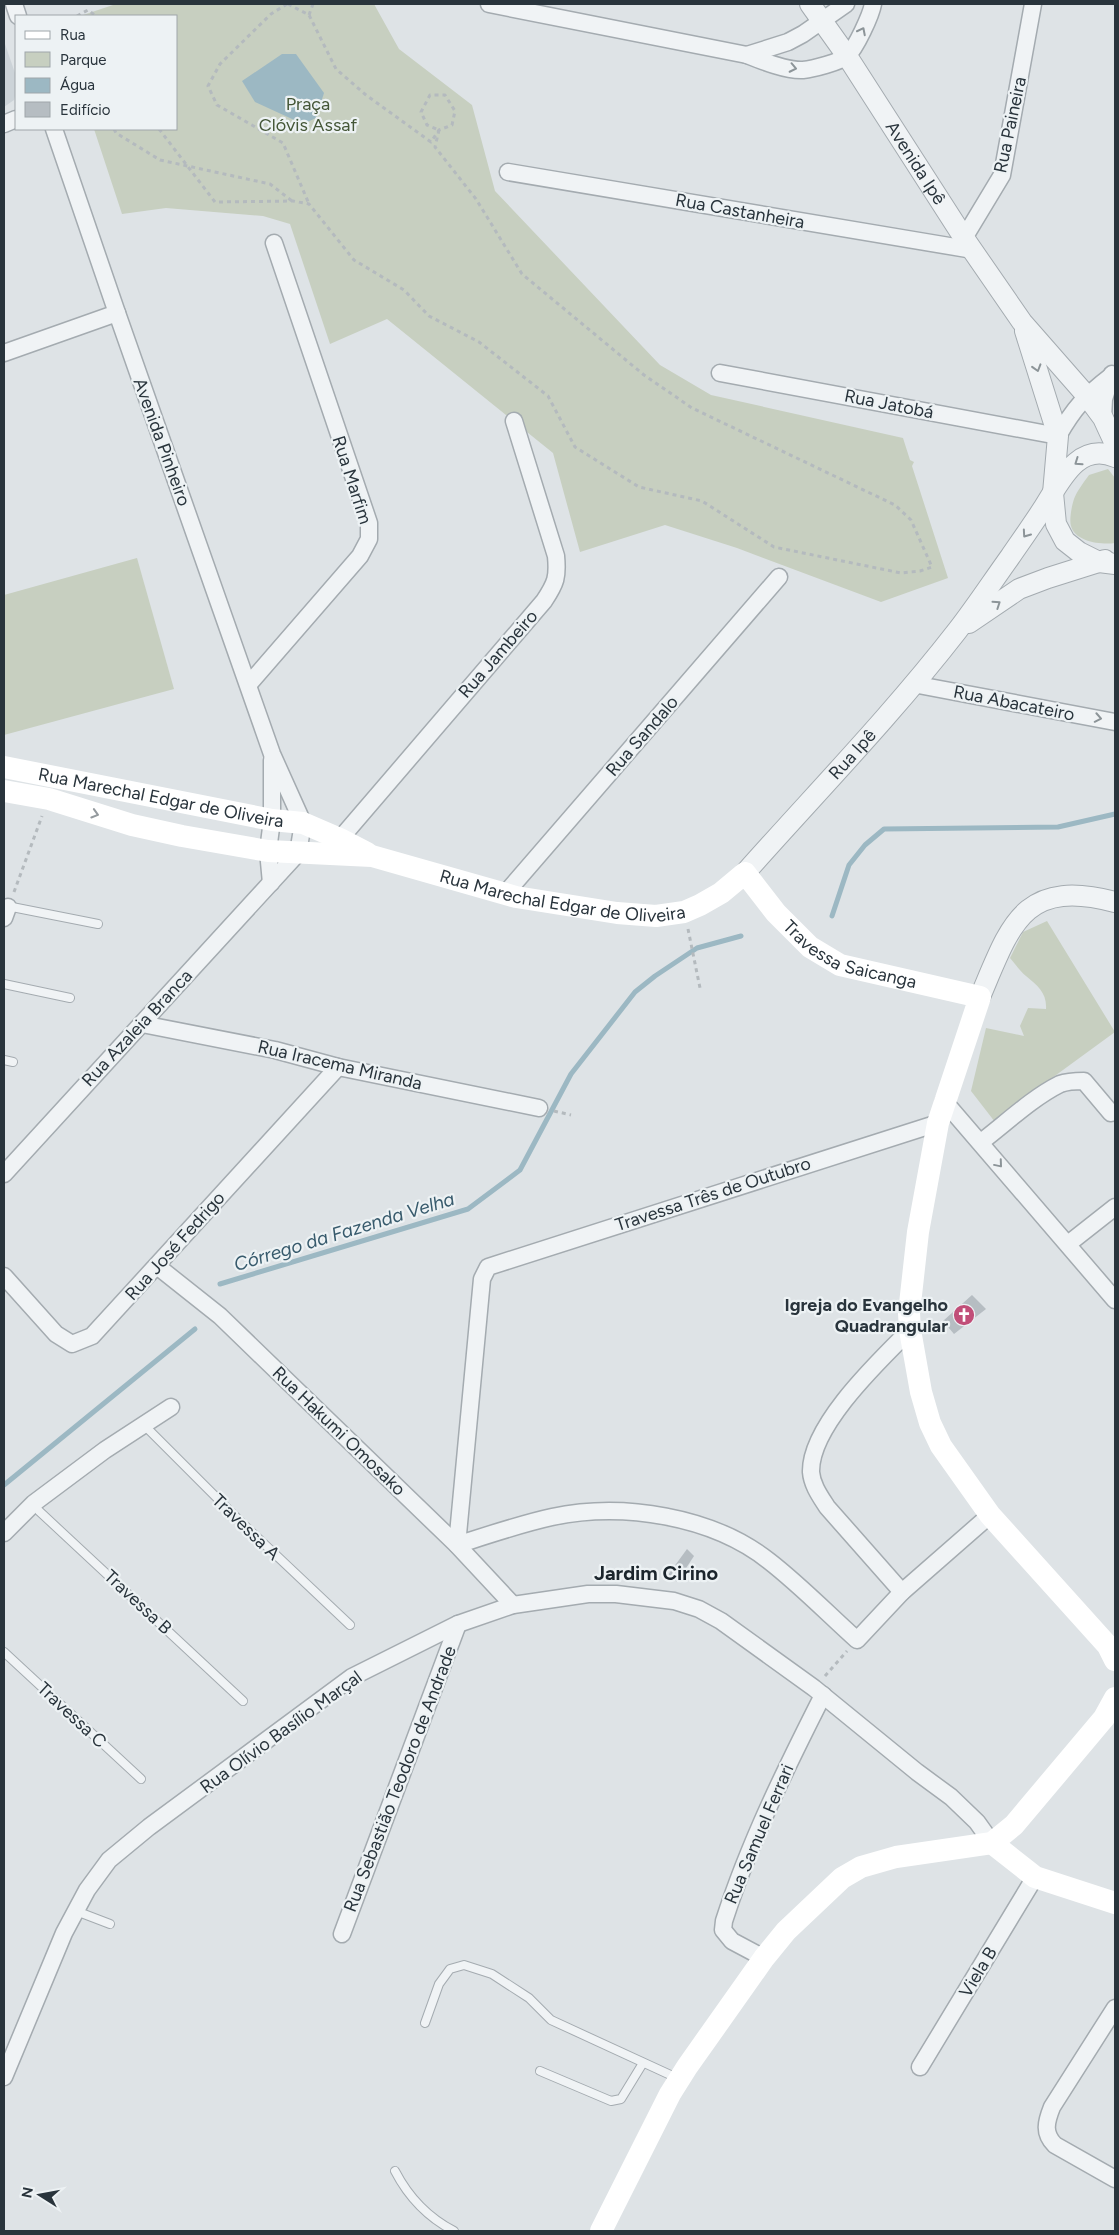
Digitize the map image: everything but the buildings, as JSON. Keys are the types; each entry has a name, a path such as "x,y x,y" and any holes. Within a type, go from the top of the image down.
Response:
{"main road":[{"name":"Rua Marechal Edgar de Oliveira","path":"4,767 272,820 303,823 337,847 505,894 608,912 656,916 684,912 721,893 745,874"},
{"name":"Rua Marechal Edgar de Oliveira","path":"4,791 49,799 132,825 268,851 298,853 337,847"},
{"name":"Travessa Saicanga","path":"745,874 776,913 810,947 840,965 980,997"},
{"path":"980,997 938,1123 918,1232 910,1330 921,1392 930,1423 941,1446 990,1516 1108,1646 1115,1660"},
{"path":"601,2231 679,2079 764,1958 786,1931 842,1878 862,1867 896,1857 992,1843 1014,1825 1104,1718 1115,1698"},
{"path":"992,1843 1035,1877 1115,1903"}],"street":[{"path":"489,4 747,55 768,63 802,70 824,65 847,56 864,28 873,4"},
{"name":"Avenida Ipê","path":"810,4 847,56 968,244 1022,322 1086,395 1103,418 1115,444"},
{"path":"747,55 788,42 846,4"},
{"name":"Rua Paineira","path":"968,244 1002,175 1033,4"},
{"name":"Avenida Pinheiro","path":"54,130 272,754 303,823"},
{"name":"Rua Castanheira","path":"508,172 968,244"},
{"name":"Rua Marfim","path":"249,684 360,556 369,539 369,523 274,243"},
{"path":"4,353 117,313"},
{"name":"Avenida Ipê","path":"1022,322 1058,436 1053,493 1056,524 1065,541 1079,552 1110,561"},
{"path":"1058,436 1071,413 1086,395 1113,372"},
{"path":"1103,418 1104,399 1113,372"},
{"name":"Rua Jatobá","path":"720,373 1058,436"},
{"name":"Rua Jambeiro","path":"337,847 544,601 554,586 558,574 556,556 514,421"},
{"name":"Rua Ipê","path":"745,874 841,767 957,631 1053,493 1064,474 1076,462 1092,453 1105,452 1115,456"},
{"name":"Rua Ipê","path":"957,631 1019,589 1110,561"},
{"name":"Rua Sandalo","path":"505,894 779,578"},
{"name":"Rua Abacateiro","path":"913,684 1115,722"},
{"name":"Avenida Pinheiro","path":"268,851 272,820 272,754"},
{"path":"298,853 303,823"},
{"path":"268,851 271,883"},
{"name":"Rua Azaleia Branca","path":"4,1174 298,853"},
{"path":"980,997 1000,949 1018,919 1029,909 1050,897 1101,898 1115,902"},
{"name":"Rua Iracema Miranda","path":"142,1024 276,1050 338,1067 539,1108"},
{"name":"Rua José Fedrigo","path":"4,1276 56,1334 72,1344 92,1336 338,1067"},
{"path":"981,1142 1035,1101 1061,1084 1071,1081 1084,1081 1111,1113"},
{"path":"944,1101 1115,1300"},
{"name":"Travessa Três de Outubro","path":"457,1545 482,1279 488,1267 938,1123"},
{"path":"1068,1244 1115,1206"},
{"name":"Rua Hakumi Omosako","path":"156,1266 220,1316 457,1545 513,1605"},
{"path":"902,1592 827,1507 816,1492 811,1473 814,1456 821,1438 838,1411 868,1372 910,1330"},
{"path":"4,1533 34,1503 105,1450 172,1407"},
{"path":"457,1545 552,1517 587,1512 629,1513 678,1518 710,1528 768,1560 857,1640 902,1592 990,1516"},
{"name":"Rua Olívio Basílio Marçal","path":"4,2077 64,1933 87,1890 109,1860 149,1827 352,1677 458,1624 513,1605 588,1594 616,1594 674,1601 699,1609 720,1621 819,1692 951,1797 977,1822 992,1843"},
{"name":"Rua Sebastião Teodoro de Andrade","path":"342,1934 458,1624"},
{"name":"Rua Samuel Ferrari","path":"764,1958 732,1941 723,1930 724,1921 754,1842 819,1692"},
{"name":"Viela B","path":"920,2067 1035,1877"},
{"path":"1115,2008 1052,2107 1046,2130 1049,2139 1056,2145 1115,2179"}],"lane":[{"path":"5,910 98,924"},
{"path":"4,984 70,998"},
{"path":"4,1060 13,1062"},
{"name":"Travessa A","path":"145,1426 242,1524 350,1625"},
{"name":"Travessa B","path":"34,1503 39,1511 243,1701"},
{"name":"Travessa C","path":"4,1652 141,1779"},
{"path":"76,1910 110,1924"},
{"path":"425,2023 439,1984 450,1969 464,1965 492,1974 512,1986 529,1998 551,2020 679,2079"},
{"path":"540,2071 611,2101 621,2100 643,2063"},
{"path":"395,2171 406,2192 423,2212 454,2231"}],"path":[{"path":"438,130 427,125 421,112 430,96 445,95 456,111 452,125 438,130 431,142 358,88 336,69 309,15 288,4 271,14 220,64 208,86 217,106 283,143 309,204 354,260 404,290 429,316 479,342 548,396 575,447 639,487 702,502 774,547 901,573 920,571 932,567 911,520 895,505 692,408 644,375 522,274 476,199 435,147 438,130"},
{"path":"309,15 313,4"},
{"path":"79,15 88,10 95,15"},
{"path":"114,130 116,133 160,160 270,184 293,201"},
{"path":"160,130 215,202 293,201 309,204"},
{"path":"5,910 49,799"},
{"path":"689,936 700,988"},
{"path":"566,1114 571,1115"},
{"path":"819,1692 857,1640"}],"shaded area":[{"path":"4,41 15,73 15,96 14,100 4,107"}],"green space":[{"name":"Praça Clóvis Assaf","path":"116,4 374,4 399,49 472,105 495,191 660,365 711,395 903,438 910,460 914,462 912,466 948,578 881,602 737,548 665,525 580,552 553,453 387,319 330,344 290,224 263,216 166,208 122,214 94,130 178,130 178,15 83,15"},
{"path":"1108,469 1115,478 1115,543 1096,543 1078,536 1070,523 1071,512 1075,496 1089,475"},
{"path":"137,558 174,689 4,735 4,595"},
{"path":"1047,921 1115,1032 995,1122 971,1091 986,1028 1024,1036 1020,1026 1028,1008 1046,1009 1045,998 1041,990 1010,958 1023,932"}],"water":[{"path":"282,54 296,54 324,93 316,118 303,124 255,102 242,81"}],"waterway":[{"name":"Córrego da Fazenda Velha","path":"832,916 849,865 865,845 884,829 1058,827 1115,814"},
{"name":"Córrego da Fazenda Velha","path":"220,1284 468,1209 520,1170 571,1074 635,992 697,948 741,936"},
{"name":"Córrego da Fazenda Velha","path":"4,1485 195,1329"}],"place":[{"name":"Igreja do Evangelho Quadrangular","path":"964,1315"}],"district":[{"name":"Jardim Cirino","path":"656,1573"}]}
